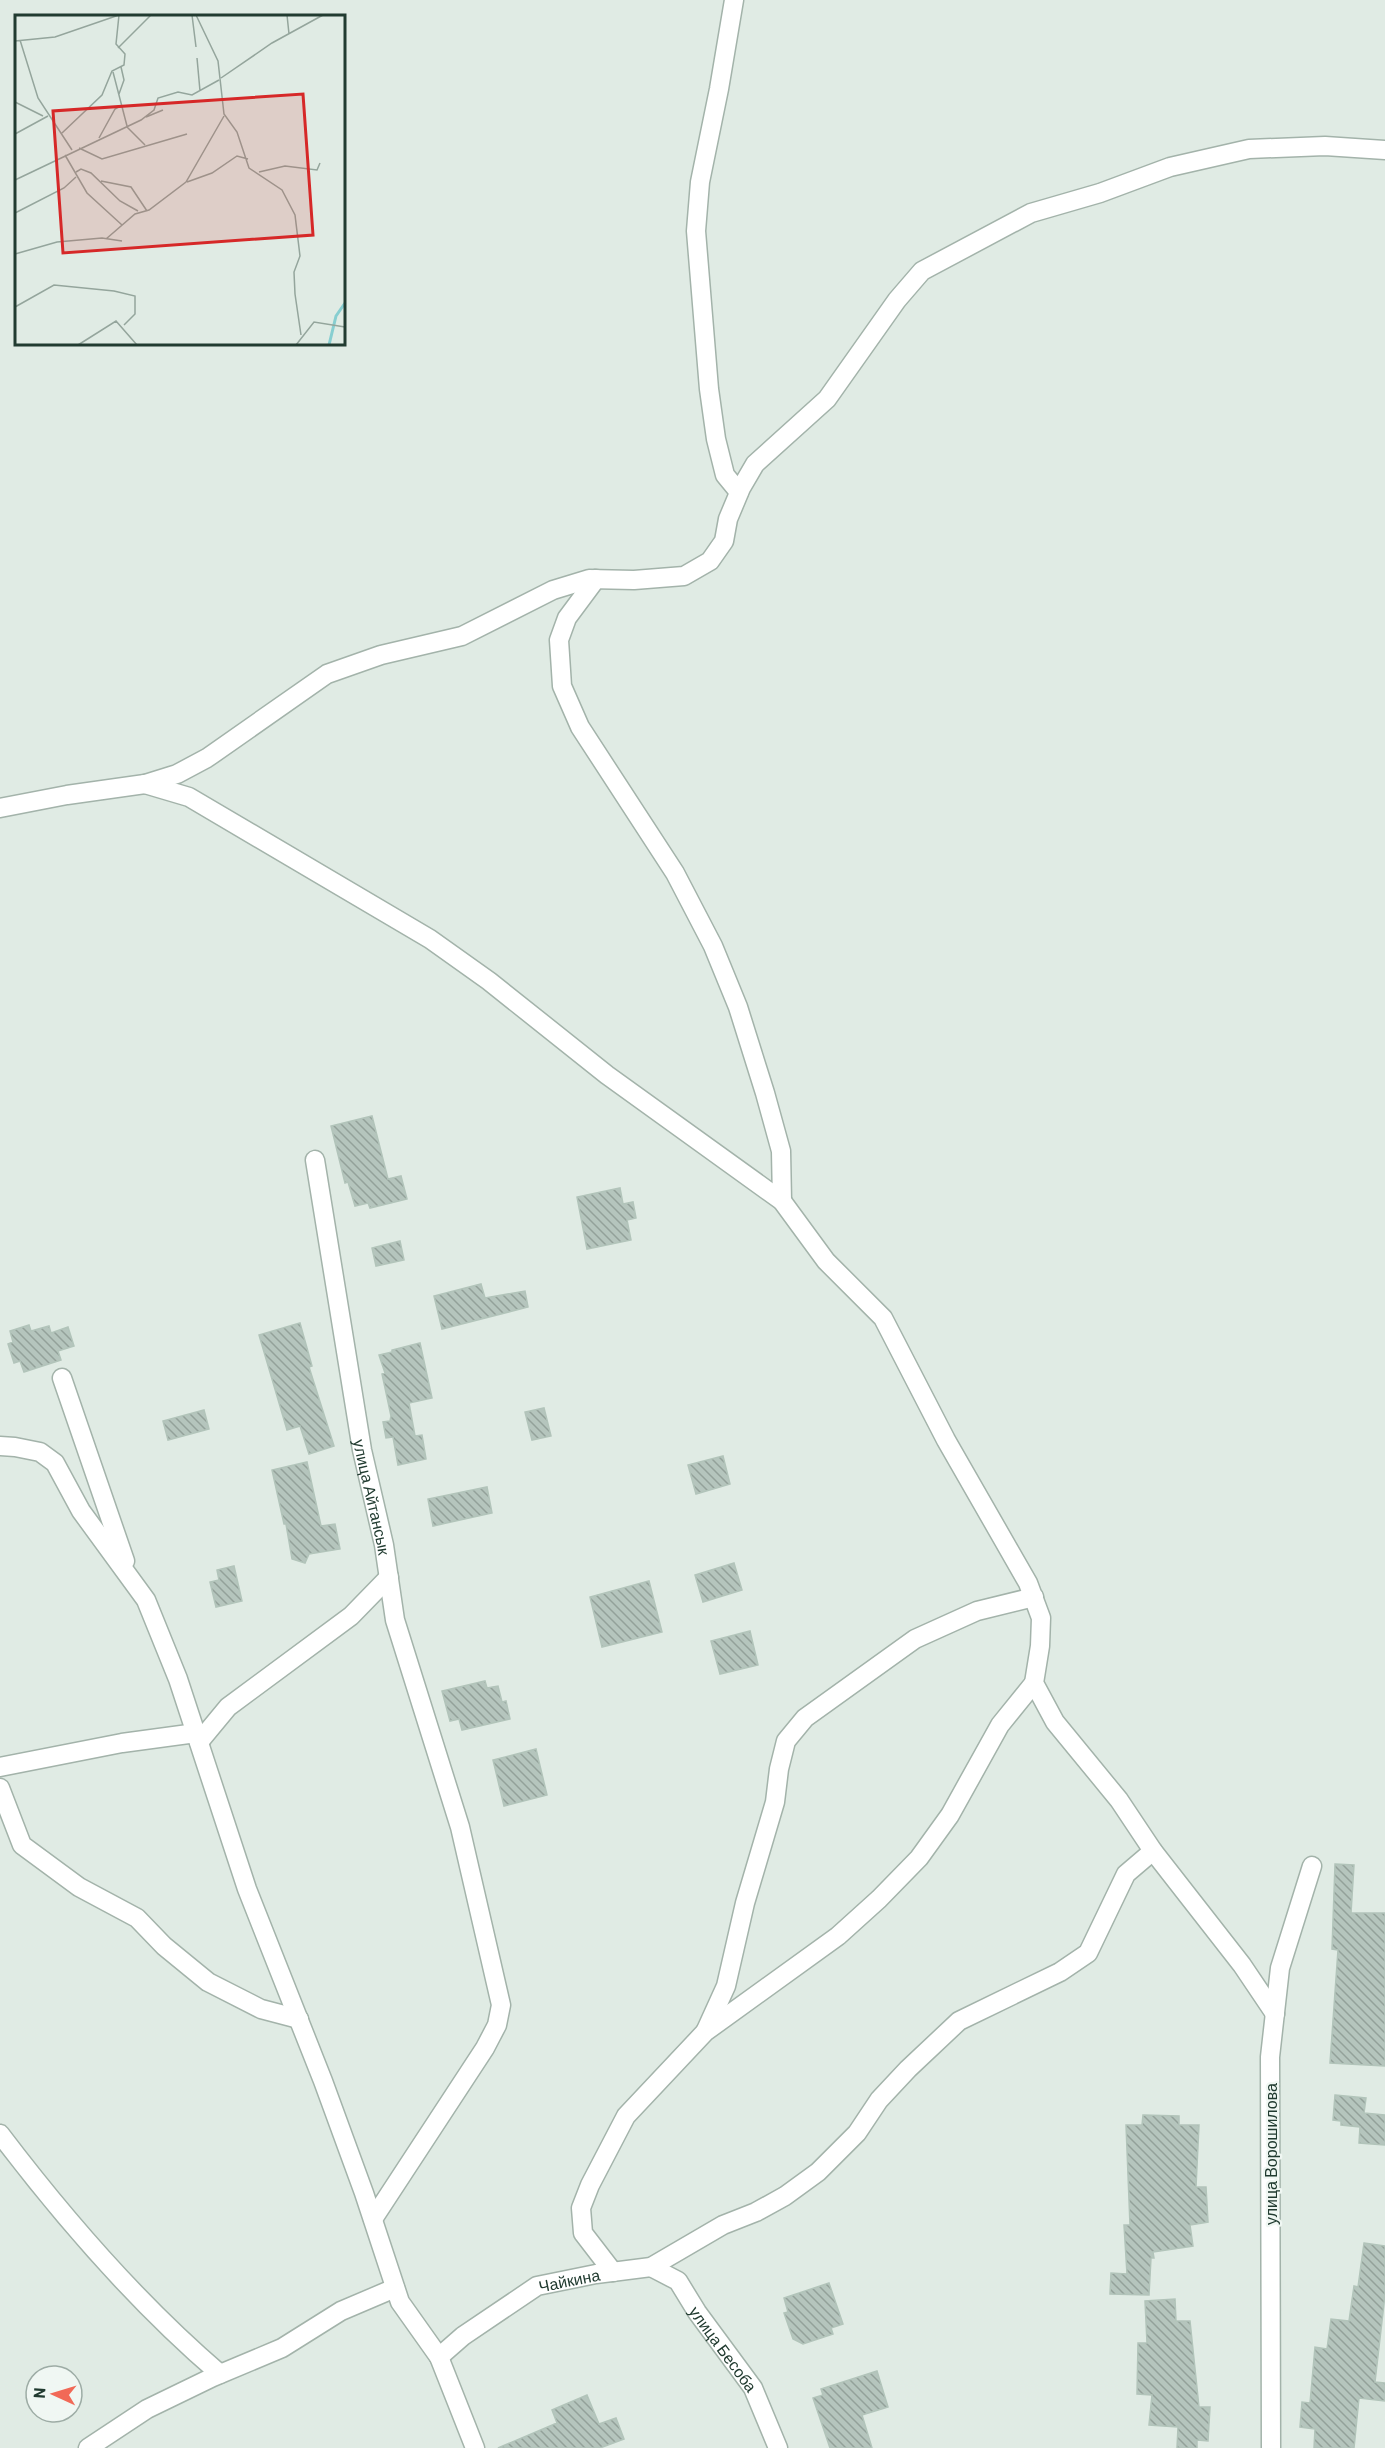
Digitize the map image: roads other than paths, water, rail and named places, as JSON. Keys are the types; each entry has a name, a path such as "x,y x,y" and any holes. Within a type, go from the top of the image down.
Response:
{"street":[{"path":"734,0 700,182 696,231 709,389 716,439 725,475 739,492"},
{"path":"0,808 90,791 145,784 177,774 207,758 327,674 381,655 462,636 552,590 589,579 634,580 684,576 710,561 724,541 728,519 739,492 755,464 827,399 897,300 922,271 1031,213 1100,193 1170,167 1250,149 1325,146 1385,150"},
{"path":"596,579 567,618 559,640 562,686 580,728 675,873 714,946 738,1007 781,1151 782,1201"},
{"path":"145,784 189,797 430,939 489,981 607,1075 782,1201 826,1261 883,1317 946,1440 1028,1583 1041,1618 1040,1646 1034,1683 1000,1725 950,1815 919,1858 838,1936 705,2032 626,2116 581,2208 583,2233 613,2272"},
{"name":"улица Айтансык","path":"315,1160 362,1450 384,1545 395,1620 460,1827 501,2005 497,2025 485,2048 373,2219"},
{"path":"62,1378 132,1580"},
{"path":"0,1446 40,1452 55,1463 81,1511 146,1600 178,1679 247,1889 299,2019 373,2219 400,2302 439,2357 475,2448"},
{"path":"0,1767 122,1743 198,1737 228,1707 351,1616 389,1577"},
{"path":"705,2032 726,1986 745,1903 775,1802 779,1769 786,1741 805,1718 915,1640 977,1611 1034,1597"},
{"path":"1034,1683 1055,1722 1119,1800 1153,1851 1242,1965 1275,2014"},
{"path":"0,1788 22,1845 79,1887 137,1917 164,1946 208,1982 261,2009 299,2019"},
{"path":"651,2267 723,2225 756,2212 810,2178 857,2133 879,2100 908,2069 959,2020 1060,1972 1088,1953 1126,1874 1153,1851"},
{"name":"улица Ворошилова","path":"1271,2448 1270,2057 1280,1968 1312,1866"},
{"path":"0,2134 42,2190 120,2278 182,2341 220,2374"},
{"name":"Чайкина","path":"439,2357 463,2336 537,2286 651,2267"},
{"name":"улица Бесоба","path":"651,2267 678,2281 753,2388 778,2448"},
{"path":"88,2448 147,2409 220,2374 282,2348 341,2311 396,2288"}]}
